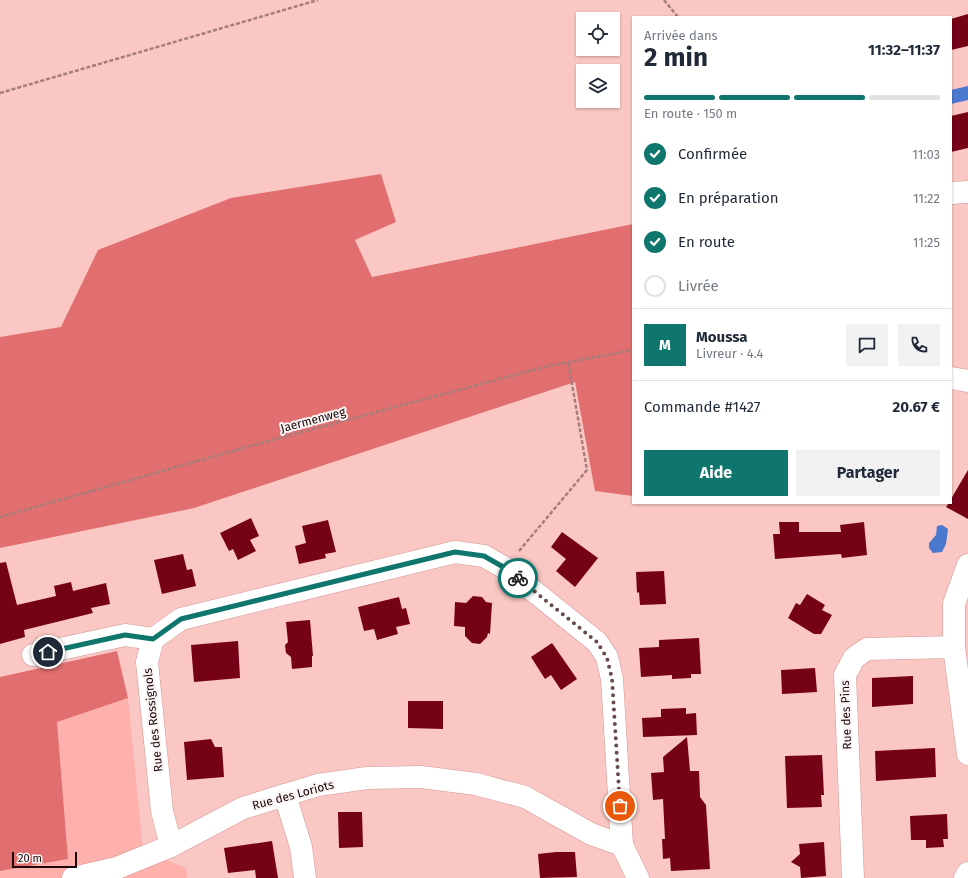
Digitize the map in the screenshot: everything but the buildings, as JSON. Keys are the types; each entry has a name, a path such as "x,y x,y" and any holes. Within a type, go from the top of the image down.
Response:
{"street":[{"path":"952,193 968,192"},
{"path":"952,378 968,381"},
{"path":"33,655 125,635 153,639 181,619 455,552 484,556 505,568 597,642 607,658 612,679 622,845 638,878"},
{"path":"968,565 954,604 954,647 968,754"},
{"name":"Rue des Rossignols","path":"153,639 147,662 162,811 171,846"},
{"name":"Rue des Pins","path":"853,878 845,675 854,658 868,649 954,647"},
{"name":"Rue des Loriots","path":"73,878 117,868 171,846 243,808 318,785 367,778 421,777 476,784 525,797 591,834 622,845"},
{"path":"284,796 301,846 304,878"},
{"path":"965,878 968,873"}],"path":[{"path":"0,93 318,0"},
{"path":"664,0 677,16"},
{"name":"Jaermenweg","path":"0,517 254,445 568,361 632,350"},
{"path":"505,568 587,470 568,361"}],"shaded area":[{"path":"381,174 396,222 355,240 372,277 632,224 632,496 595,491 575,382 194,508 0,548 0,337 61,327 98,250 231,198"},
{"path":"117,651 128,698 57,722 68,859 0,871 0,677"},
{"path":"128,698 143,851 186,868 187,878 0,878 0,871 68,859 57,722"}],"water":[{"path":"968,86 968,100 952,104 952,90"},
{"path":"942,525 948,529 946,544 942,552 933,553 929,548 929,543 936,535 937,526"}],"way so far":[{"path":"518,578 597,642 607,658 612,679 620,806"}],"route":[{"path":"48,652 125,635 153,639 181,619 455,552 484,556 505,568 518,578"}]}
